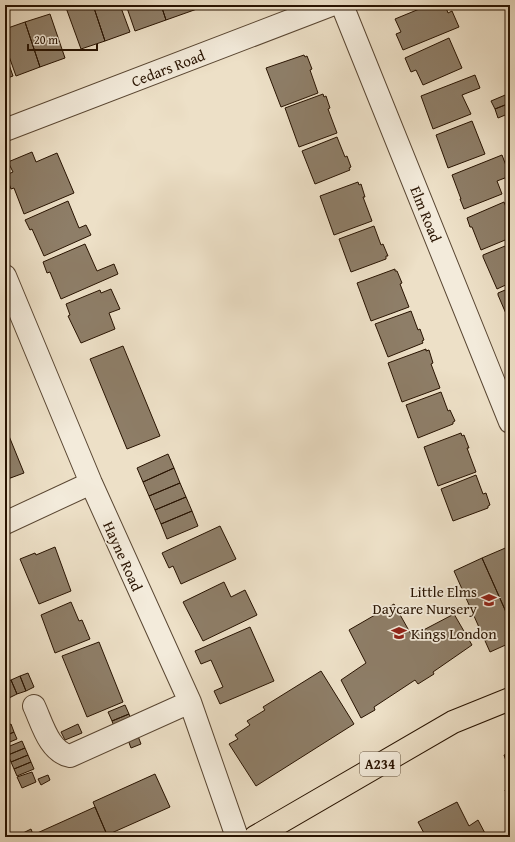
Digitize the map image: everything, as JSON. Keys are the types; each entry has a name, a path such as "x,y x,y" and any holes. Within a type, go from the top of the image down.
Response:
{"main road":[{"name":"A234","path":"255,837 453,722 510,698"}],"street":[{"name":"Cedars Road","path":"5,130 331,5"},
{"name":"Elm Road","path":"342,5 510,422"},
{"name":"Hayne Road","path":"5,276 90,483 190,702 237,837"},
{"path":"5,523 90,483"},
{"path":"34,706 51,744 62,755 70,756 190,702"}],"building":[{"path":"65,5 93,5 105,41 81,49"},
{"path":"93,5 120,5 130,32 105,41"},
{"path":"126,5 161,5 166,20 135,31"},
{"path":"161,5 195,5 197,9 166,20"},
{"path":"429,5 445,5 448,13 452,11 459,27 403,50 396,34 401,32 395,19"},
{"path":"50,14 65,58 40,67 25,22"},
{"path":"25,22 40,67 16,76 5,45 5,29"},
{"path":"449,38 462,68 423,85 416,70 411,72 405,58"},
{"path":"5,53 13,76 5,79"},
{"path":"304,55 305,57 307,56 312,69 310,70 318,93 281,107 266,68"},
{"path":"475,75 480,88 462,95 471,114 433,129 421,96"},
{"path":"510,93 510,103 495,109 491,101"},
{"path":"323,94 324,97 326,96 330,108 328,109 337,133 299,147 285,108"},
{"path":"510,103 510,113 498,118 495,109"},
{"path":"472,121 485,154 448,168 436,135"},
{"path":"337,137 345,157 347,156 351,167 349,168 350,170 315,184 302,151"},
{"path":"32,152 36,162 57,153 74,193 24,214 14,188 11,189 6,175 13,172 8,162"},
{"path":"502,155 510,176 497,181 502,194 464,209 452,175"},
{"path":"358,182 359,185 361,184 365,197 363,197 372,221 334,235 320,196"},
{"path":"68,201 79,228 86,225 91,235 44,256 32,229 30,230 25,220"},
{"path":"504,202 510,217 510,238 481,250 467,218"},
{"path":"374,226 381,245 383,244 388,256 386,256 386,259 351,272 339,239"},
{"path":"85,244 97,271 114,264 118,274 61,299 50,272 47,273 43,262"},
{"path":"510,244 510,283 497,289 483,255"},
{"path":"395,269 402,283 400,284 409,307 371,321 357,283"},
{"path":"510,288 510,323 498,293"},
{"path":"111,289 120,309 109,313 115,329 81,343 68,316 70,315 66,304 100,290 101,293"},
{"path":"411,311 418,330 420,329 424,340 422,341 423,343 388,357 375,324"},
{"path":"123,346 160,436 127,449 90,359"},
{"path":"426,349 426,351 429,350 433,363 431,364 440,388 402,402 388,363"},
{"path":"441,392 448,411 450,410 455,421 453,424 418,438 406,405"},
{"path":"461,433 462,436 464,435 469,448 467,448 476,472 438,486 424,447"},
{"path":"9,436 24,473 5,480 5,437"},
{"path":"168,454 174,468 143,482 137,468"},
{"path":"174,468 180,483 149,496 143,482"},
{"path":"476,475 483,494 486,493 490,505 488,508 453,521 441,489"},
{"path":"180,483 186,497 155,510 149,496"},
{"path":"186,497 192,511 161,524 155,510"},
{"path":"192,511 198,526 167,539 161,524"},
{"path":"220,526 236,559 181,584 173,566 169,568 162,553"},
{"path":"510,546 510,621 482,558"},
{"path":"55,547 71,591 39,604 20,559 35,553 36,555"},
{"path":"482,558 510,621 510,643 490,652 454,571"},
{"path":"224,582 231,597 245,590 257,615 203,641 183,602"},
{"path":"71,602 79,621 82,620 90,639 55,653 41,615"},
{"path":"394,604 412,636 454,614 472,645 433,672 434,674 418,684 415,680 374,707 375,710 361,718 341,680 366,663 349,630"},
{"path":"250,627 274,681 220,704 214,691 223,687 211,660 201,664 195,651"},
{"path":"99,642 123,702 87,717 62,656"},
{"path":"321,671 354,724 256,786 229,744 238,739 235,735 250,725 247,721 265,710 263,707"},
{"path":"28,673 34,687 26,691 20,676"},
{"path":"20,676 26,691 17,694 11,680"},
{"path":"11,680 17,694 9,698 5,688 5,682"},
{"path":"125,705 129,714 112,721 108,712"},
{"path":"129,714 132,722 115,729 112,721"},
{"path":"11,724 14,732 5,736 5,727"},
{"path":"78,724 82,733 65,740 61,732"},
{"path":"14,732 17,739 5,744 5,736"},
{"path":"138,736 141,744 131,748 128,740"},
{"path":"22,741 25,748 8,755 5,748"},
{"path":"25,748 28,755 11,762 8,755"},
{"path":"510,753 510,773 504,755"},
{"path":"28,755 31,762 14,769 11,762"},
{"path":"31,762 34,769 17,776 14,769"},
{"path":"32,772 36,782 22,788 17,777"},
{"path":"155,774 170,807 107,835 93,802"},
{"path":"48,775 50,780 41,785 38,779"},
{"path":"510,789 510,804 505,790"},
{"path":"457,802 469,826 478,820 487,837 426,837 418,822"},
{"path":"95,807 108,837 36,837 35,834"},
{"path":"31,829 34,837 15,837"}],"place":[{"name":"Little Elms Daycare Nursery","path":"489,600"},
{"name":"Kings London","path":"399,633"}]}
